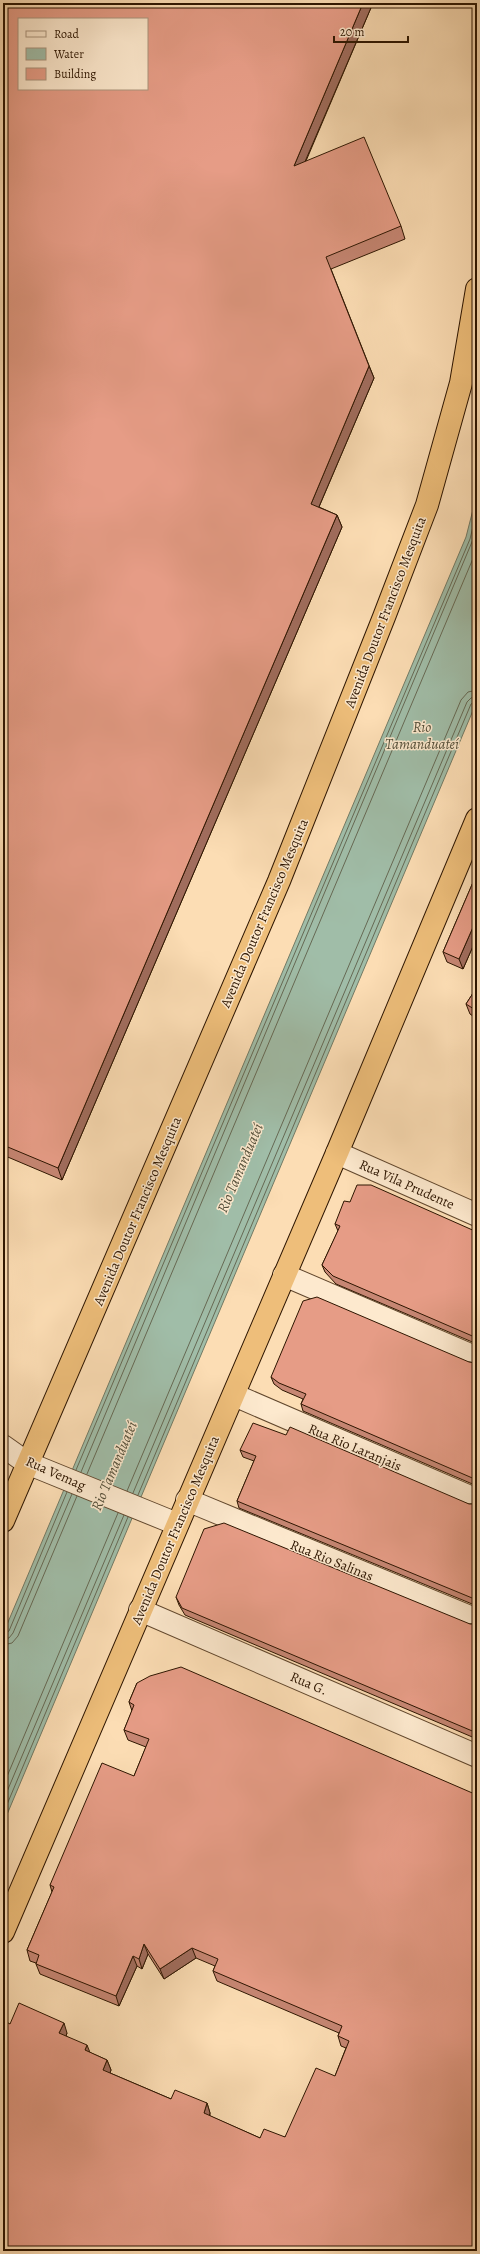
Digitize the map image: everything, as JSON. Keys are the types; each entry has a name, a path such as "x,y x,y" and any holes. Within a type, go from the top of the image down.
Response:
{"highway":[{"name":"Avenida Doutor Francisco Mesquita","path":"3,1521 130,1230 279,881 387,610 427,505 461,383 477,289"},
{"name":"Avenida Doutor Francisco Mesquita","path":"3,1932 187,1500 234,1395 284,1274 337,1154 477,819"}],"street":[{"name":"Rua Vila Prudente","path":"337,1154 477,1215"},
{"path":"284,1274 477,1358"},
{"name":"Rua Rio Laranjais","path":"234,1395 477,1500"},
{"name":"Rua Vemag","path":"3,1446 28,1463 177,1524"},
{"name":"Rua Rio Salinas","path":"187,1500 477,1620"},
{"name":"Rua G.","path":"140,1610 477,1756"}],"water":[{"name":"Rio Tamanduateí","path":"477,494 477,701 3,1824 3,1634 466,537"}],"building":[{"path":"3,3 363,3 294,166 364,137 401,226 326,257 369,366 311,504 337,515 58,1168 3,1145"},
{"path":"477,873 477,918 459,959 443,952"},
{"path":"477,987 477,1011 466,1004"},
{"path":"357,1185 371,1185 477,1232 477,1338 333,1276 322,1265 340,1226 335,1224 344,1201 350,1202"},
{"path":"317,1297 469,1362 477,1363 477,1480 301,1404 306,1394 279,1383 271,1377 303,1301"},
{"path":"253,1423 286,1435 290,1427 469,1504 477,1504 477,1600 237,1501 256,1456 240,1450"},
{"path":"224,1523 470,1624 477,1624 477,1733 182,1608 176,1597 204,1529"},
{"path":"181,1667 477,1795 477,2251 3,2251 3,2020 10,2024 19,2003 64,2023 59,2033 87,2045 85,2050 107,2060 103,2070 171,2099 175,2090 207,2103 204,2113 260,2138 264,2129 285,2137 316,2068 335,2076 349,2041 338,2036 342,2026 213,1971 218,1959 192,1948 160,1969 144,1944 139,1959 133,1956 116,1996 36,1964 39,1955 27,1950 54,1887 50,1885 102,1763 134,1776 149,1739 124,1730 134,1705 129,1702 137,1683 150,1676"}]}
